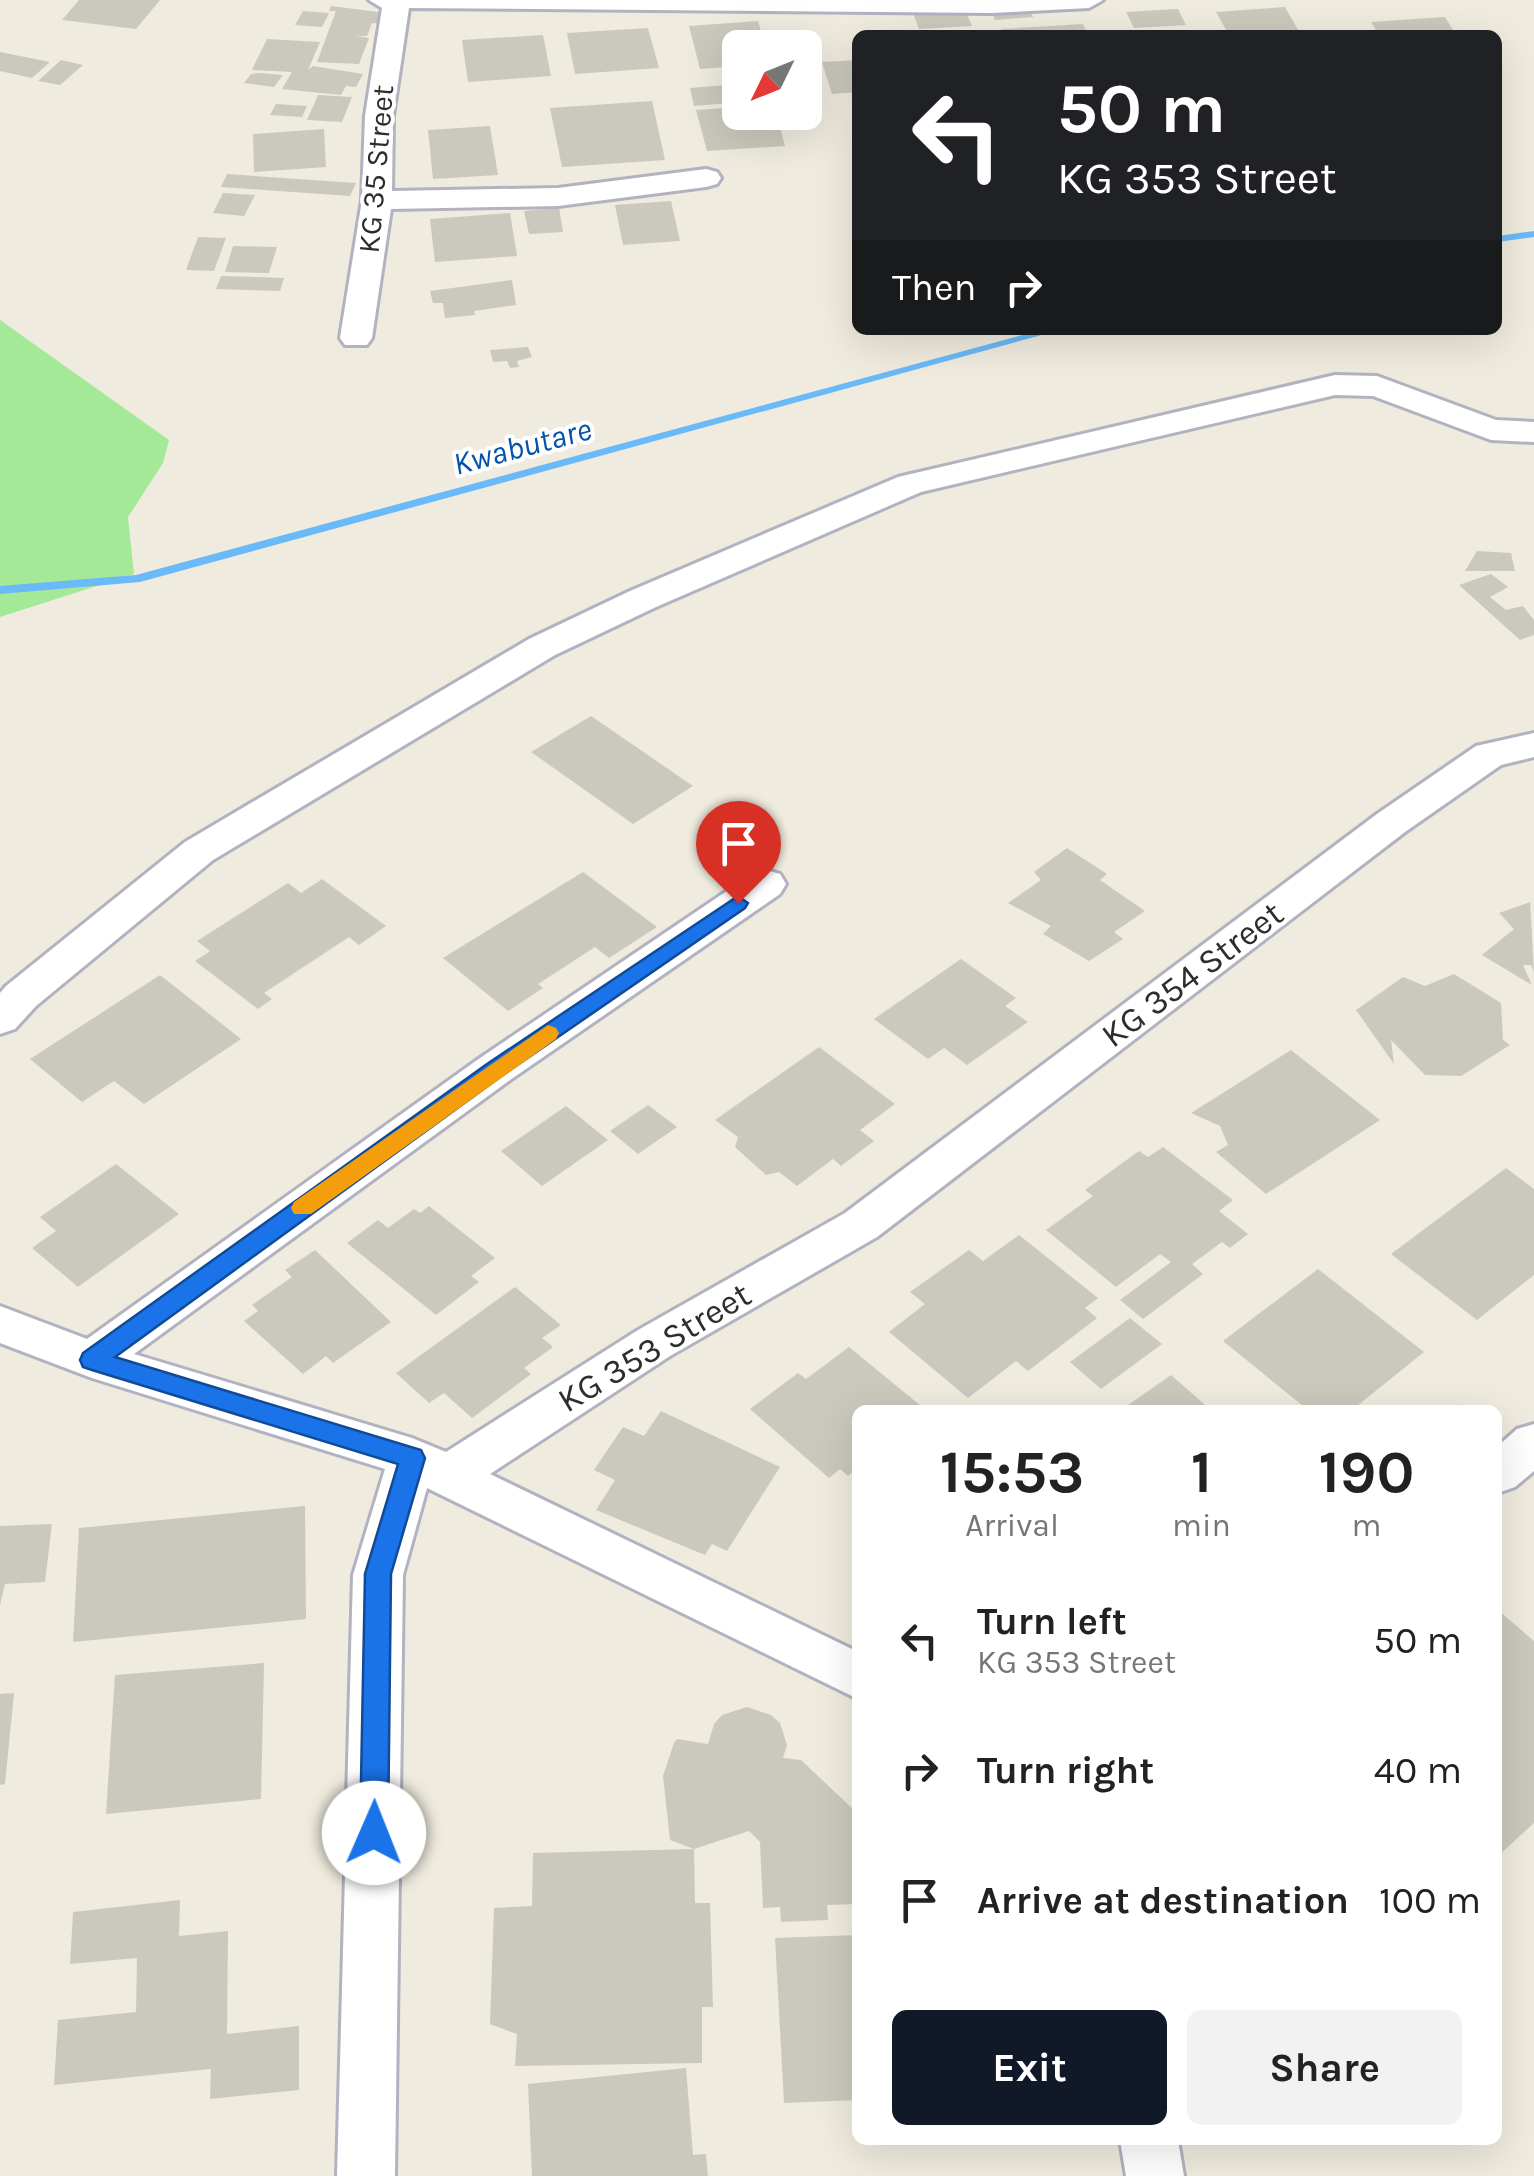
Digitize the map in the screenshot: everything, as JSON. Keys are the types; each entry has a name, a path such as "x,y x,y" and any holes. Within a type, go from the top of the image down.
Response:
{"street":[{"path":"392,1 992,5 1089,0"},
{"name":"KG 35 Street","path":"356,338 377,200 379,116 392,1"},
{"path":"377,200 558,197 706,178"},
{"path":"0,1019 21,996 198,851 542,647 643,598 910,484 1335,385 1377,386 1491,430 1534,432"},
{"name":"KG 354 Street","path":"861,1225 1391,823 1489,755 1534,745"},
{"path":"92,1360 495,1070 766,884"},
{"name":"KG 353 Street","path":"432,1466 861,1225"},
{"path":"0,1324 92,1360 432,1466 852,1674"},
{"path":"1502,1470 1534,1443"},
{"path":"366,2176 378,1574 432,1466"},
{"path":"1150,2145 1155,2176"}],"green space":[{"path":"0,320 169,440 163,463 128,517 134,574 0,617"}],"building":[{"path":"79,0 160,0 136,29 62,20"},
{"path":"331,6 386,13 383,24 372,23 367,36 356,36 369,38 359,64 317,62 336,11 329,11"},
{"path":"1285,7 1298,30 1226,30 1216,12"},
{"path":"1030,9 1033,17 995,20 992,12"},
{"path":"1178,9 1186,25 1134,28 1126,12"},
{"path":"965,10 972,26 919,29 913,13"},
{"path":"303,11 329,13 322,27 295,25"},
{"path":"1445,17 1453,30 1376,30 1371,22"},
{"path":"758,21 761,30 722,30 722,67 700,69 689,26"},
{"path":"1083,24 1086,30 1001,30"},
{"path":"648,28 659,68 575,74 567,33"},
{"path":"543,35 551,76 468,82 462,40"},
{"path":"267,39 320,42 308,70 313,66 363,74 356,87 346,86 341,95 282,89 292,72 252,70"},
{"path":"0,52 50,62 32,78 0,71"},
{"path":"61,60 83,65 60,85 38,81"},
{"path":"852,60 852,92 832,94 822,62"},
{"path":"251,74 283,75 274,87 244,83"},
{"path":"722,85 722,104 694,106 690,88"},
{"path":"318,95 352,97 342,122 307,120"},
{"path":"652,101 665,160 562,167 550,108"},
{"path":"276,104 307,106 302,117 270,115"},
{"path":"722,108 722,130 781,130 785,146 707,151 696,110"},
{"path":"490,126 498,175 433,179 428,130"},
{"path":"324,129 326,167 254,172 253,134"},
{"path":"227,174 356,183 350,196 221,187"},
{"path":"223,193 255,195 244,216 213,213"},
{"path":"671,201 680,241 623,245 615,205"},
{"path":"559,208 563,232 529,234 524,211"},
{"path":"510,213 517,256 435,262 430,219"},
{"path":"198,237 226,238 214,271 186,270"},
{"path":"233,246 277,247 269,273 225,272"},
{"path":"221,276 284,278 280,291 216,289"},
{"path":"512,280 516,305 474,311 475,315 445,318 443,303 433,303 430,291"},
{"path":"528,347 532,357 517,361 519,367 510,368 507,361 493,362 490,350"},
{"path":"1477,551 1511,553 1515,571 1465,571"},
{"path":"1491,574 1508,587 1490,597 1506,610 1523,606 1534,620 1534,635 1520,640 1459,585"},
{"path":"591,716 693,786 633,824 531,752"},
{"path":"1067,848 1107,874 1100,880 1145,911 1114,932 1123,939 1089,961 1043,934 1051,926 1008,903 1041,880 1034,872"},
{"path":"583,872 657,927 609,958 595,947 538,984 543,988 508,1011 443,958"},
{"path":"322,879 386,926 359,945 349,937 264,993 272,999 258,1009 195,961 210,951 197,941 288,883 301,893"},
{"path":"1530,902 1534,972 1531,965 1523,965 1532,985 1482,955 1514,929 1499,913"},
{"path":"961,959 1016,998 1005,1006 1028,1022 967,1065 944,1048 928,1059 874,1019"},
{"path":"1454,974 1501,1003 1503,1040 1510,1045 1461,1076 1425,1075 1391,1040 1394,1064 1356,1010 1403,977 1425,986"},
{"path":"160,975 241,1039 144,1104 114,1081 82,1102 30,1059"},
{"path":"819,1047 895,1104 860,1130 874,1141 841,1166 833,1159 797,1186 779,1172 766,1175 735,1147 738,1137 715,1120"},
{"path":"1291,1050 1380,1120 1266,1194 1216,1152 1228,1145 1220,1126 1191,1113"},
{"path":"648,1105 677,1127 638,1154 610,1131"},
{"path":"566,1106 608,1140 542,1186 501,1151"},
{"path":"1163,1147 1233,1200 1219,1211 1248,1234 1230,1248 1222,1242 1192,1264 1203,1274 1143,1319 1120,1300 1171,1262 1160,1254 1116,1287 1046,1230 1093,1196 1085,1190 1139,1151 1148,1157"},
{"path":"116,1164 179,1214 78,1287 32,1248 56,1231 40,1217"},
{"path":"1506,1168 1534,1189 1534,1275 1477,1320 1391,1254"},
{"path":"429,1206 495,1258 471,1276 479,1282 436,1315 347,1243 378,1220 388,1228 414,1209 420,1213"},
{"path":"1019,1235 1098,1298 1085,1308 1097,1318 1028,1371 1016,1361 968,1398 889,1332 925,1304 910,1292 969,1250 983,1261"},
{"path":"315,1250 391,1322 333,1363 326,1356 303,1374 244,1321 258,1311 252,1305 292,1277 285,1270"},
{"path":"1318,1269 1424,1352 1358,1405 1302,1405 1223,1341"},
{"path":"515,1287 561,1325 542,1338 553,1347 524,1368 531,1374 472,1418 444,1393 429,1403 396,1373"},
{"path":"1130,1318 1162,1344 1101,1389 1070,1362"},
{"path":"849,1347 920,1405 852,1405 852,1473 848,1476 840,1469 829,1478 750,1409 798,1373 806,1379"},
{"path":"1171,1375 1205,1405 1128,1405"},
{"path":"661,1411 780,1467 727,1551 712,1544 705,1555 596,1510 615,1480 594,1470 623,1427 644,1436"},
{"path":"305,1506 306,1619 73,1642 79,1528"},
{"path":"52,1524 45,1582 5,1584 0,1605 0,1526"},
{"path":"1502,1613 1534,1641 1534,1823 1502,1852"},
{"path":"264,1663 261,1799 106,1814 115,1675"},
{"path":"14,1693 5,1784 0,1785 0,1694"},
{"path":"747,1707 771,1715 780,1723 787,1745 783,1758 801,1760 852,1808 852,1904 827,1905 828,1920 781,1922 780,1907 763,1908 760,1842 749,1831 694,1849 670,1840 663,1776 674,1743 677,1739 708,1744 714,1724 722,1715"},
{"path":"694,1849 695,1903 710,1903 713,2007 702,2007 702,2063 515,2066 517,2034 490,2024 494,1908 532,1906 533,1853"},
{"path":"180,1900 179,1936 228,1931 227,2034 299,2026 299,2090 210,2099 211,2069 54,2085 58,2020 136,2012 137,1958 70,1964 73,1912"},
{"path":"852,1935 852,2100 784,2103 775,1938"},
{"path":"686,2068 693,2155 706,2154 708,2176 532,2176 528,2084"}],"waterway":[{"name":"Kwabutare","path":"1502,238 1534,234"},
{"name":"Kwabutare","path":"0,590 136,579 1036,335"}],"slow traffic":[{"path":"303,1208 548,1033"}],"route":[{"path":"374,1833 378,1574 412,1458 92,1360 495,1070 738,903"}]}
